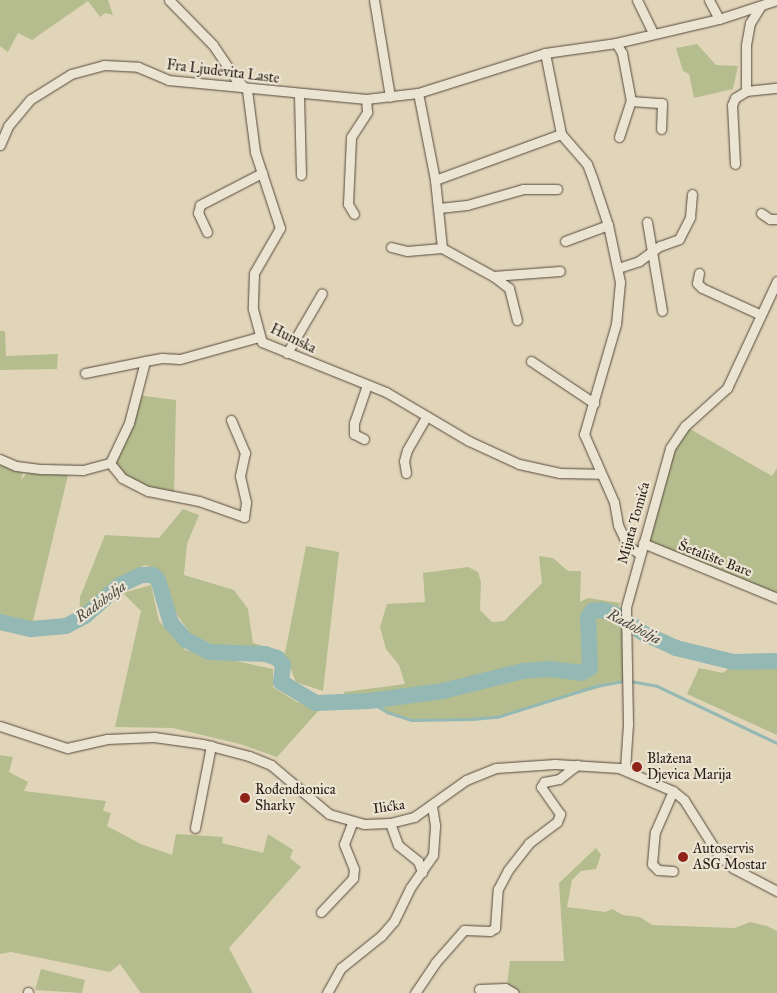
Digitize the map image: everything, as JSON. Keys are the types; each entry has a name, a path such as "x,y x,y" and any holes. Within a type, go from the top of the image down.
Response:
{"street":[{"path":"169,0 213,45 234,78 247,90"},
{"path":"374,0 390,97"},
{"path":"637,0 653,33"},
{"path":"709,0 720,19"},
{"name":"Fra Ljudevita Laste","path":"0,145 8,126 32,99 71,74 91,67 123,64 168,80 247,90 366,100 418,93 545,53 616,43 653,33 752,13 769,3"},
{"path":"746,91 746,46 752,13"},
{"path":"616,43 622,53 631,101 619,137"},
{"path":"545,53 562,134 587,164 605,211 618,268 616,324 584,434 599,474 614,502 618,525 628,546 640,554"},
{"path":"735,164 732,105 735,98 746,91 777,88"},
{"name":"Humska","path":"247,90 254,152 280,228 254,273 253,309 259,337 262,342 367,385 427,416 469,441 519,464 560,473 599,474"},
{"path":"418,93 435,180 442,248"},
{"path":"299,95 301,175"},
{"path":"354,214 348,204 352,136 367,112 366,100"},
{"path":"631,101 662,103 661,129"},
{"path":"435,180 562,134"},
{"path":"208,232 198,213 200,206 262,173"},
{"path":"439,208 467,205 523,189 557,189"},
{"path":"618,268 638,261 684,234 692,194"},
{"path":"761,213 770,219 777,218"},
{"path":"647,222 652,263 662,311"},
{"path":"565,241 608,225"},
{"path":"391,246 407,251 442,248 493,276 509,288 517,320"},
{"path":"493,276 560,271"},
{"path":"699,273 697,283 702,288 759,314"},
{"name":"Mijata Tomića","path":"625,769 626,607 670,448 685,426 727,388 743,358 759,314 777,281"},
{"path":"286,353 322,294"},
{"path":"86,374 162,358 180,359 259,337"},
{"path":"110,463 133,414 145,361"},
{"path":"531,361 594,402"},
{"path":"364,439 354,434 354,423 367,385"},
{"path":"406,473 404,461 407,450 427,416"},
{"path":"110,463 122,478 148,491 199,501 244,517 246,502 240,476 245,453 231,420"},
{"path":"0,459 16,466 42,469 83,470 110,463"},
{"name":"Šetalište Bare","path":"643,543 777,598"},
{"name":"Ilićka","path":"0,726 67,748 126,738 154,737 212,746 271,765 329,814 352,823 390,823 414,817 484,771 510,765 625,769 673,791 684,800 718,854 733,868 777,891"},
{"path":"195,828 212,746"},
{"path":"415,993 435,963 464,930 490,931 495,928 498,889 508,870 529,843 557,822 560,814 541,787 544,782 559,779 577,766"},
{"path":"673,791 655,832 652,864 658,870 673,871"},
{"path":"327,993 341,968 381,936 394,921 410,888 433,855 435,825 432,806"},
{"path":"321,912 353,878 354,869 344,844 352,823"},
{"path":"390,823 398,845 418,861 422,872"},
{"path":"479,989 505,988 514,993"}],"green space":[{"path":"0,0 108,0 113,15 105,13 100,17 88,1 32,40 18,33 8,52 0,46"},
{"path":"697,44 716,65 738,66 733,89 694,98 689,74 683,71 676,48"},
{"path":"0,331 5,331 6,356 58,354 57,369 0,370"},
{"path":"137,395 176,400 174,498 128,481 110,463"},
{"path":"685,426 772,476 777,468 777,598 643,543 670,448"},
{"path":"0,461 23,472 21,480 31,468 69,471 31,629 0,622"},
{"path":"183,509 199,515 187,544 184,575 234,590 248,609 253,643 285,653 306,546 339,552 323,691 296,682 289,665 280,655 252,649 212,646 190,633 173,609 163,579 146,565 131,571 79,615 80,597 105,535 159,538"},
{"path":"539,556 553,558 568,571 581,571 580,602 588,598 620,603 615,614 622,618 620,626 625,635 623,681 497,717 472,719 411,720 387,712 369,701 345,702 344,692 405,684 399,665 386,649 380,627 387,604 425,602 423,573 468,567 478,572 481,582 480,610 492,622 504,621 542,583"},
{"path":"151,585 159,621 185,650 273,669 273,687 297,702 320,709 277,757 240,744 173,728 115,727 141,611 123,593"},
{"path":"777,665 777,735 687,694 699,668 723,673 731,666"},
{"path":"0,755 13,757 9,772 28,782 24,791 106,801 103,811 111,813 107,826 141,844 172,855 176,834 223,837 222,843 263,853 268,834 293,850 290,858 301,867 229,948 253,993 141,993 120,964 110,972 11,952 0,954"},
{"path":"596,848 601,855 596,869 581,871 572,880 567,907 605,912 612,909 623,915 640,917 652,925 735,928 750,922 767,926 777,931 777,993 514,993 507,985 510,961 564,961 559,883"},
{"path":"41,969 85,980 82,993 35,990"}],"waterway":[{"name":"Radobolja","path":"0,622 31,629 66,626 85,616 120,585 141,575 153,575 158,580 171,623 186,640 210,652 265,654 277,658 283,665 281,682 316,703 369,701 443,691 523,671 550,669 581,673 590,668 588,617 592,611 602,610 615,614 645,634 676,648 733,662 777,661"},
{"name":"Radobolja","path":"369,701 387,712 411,720 472,719 497,717 596,686 625,681"},
{"name":"Radobolja","path":"630,681 657,686 777,743"}],"place":[{"name":"Blažena Djevica Marija","path":"637,767"},
{"name":"Rođendaonica Sharky","path":"245,798"},
{"name":"Autoservis ASG Mostar","path":"683,857"}]}
